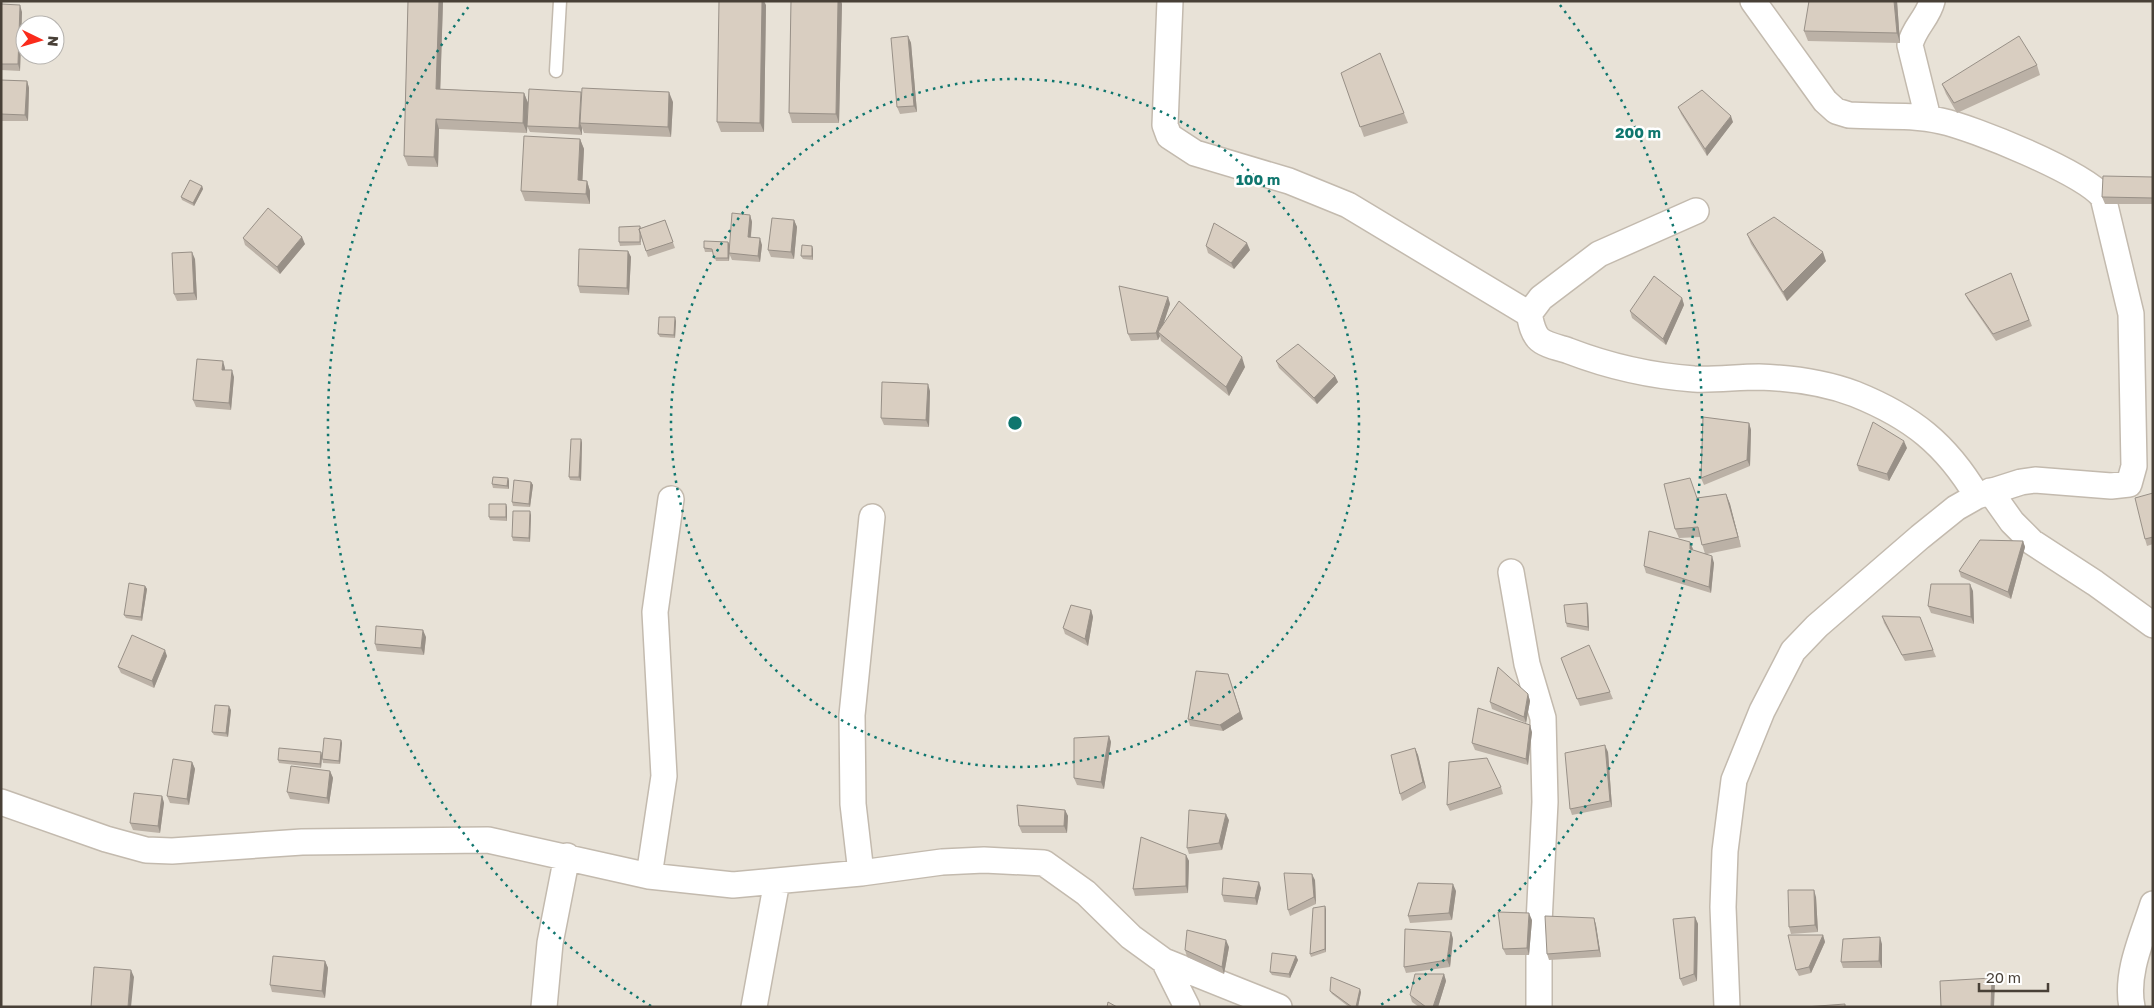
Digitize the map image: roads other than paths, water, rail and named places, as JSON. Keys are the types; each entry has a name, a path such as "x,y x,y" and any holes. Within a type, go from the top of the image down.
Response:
{"street":[{"path":"1170,1 1165,108 1166,125 1169,136 1195,153 1289,181 1348,206 1529,314 1532,328 1539,340 1588,358 1652,373 1695,379 1760,377 1810,383 1854,394 1894,413 1931,438 2032,542 2095,582 2153,625"},
{"path":"1727,1007 1723,907 1725,851 1734,780 1762,711 1793,651 1817,626 1940,521 1984,493 2035,480 2111,486 2129,484 2134,466 2131,314 2103,197 2095,187 2004,143 1943,121 1928,118 1848,115 1836,111 1810,83 1753,1"},
{"path":"1928,118 1910,45 1913,34 1930,13 1932,1"},
{"path":"1529,314 1541,298 1599,254 1696,211"},
{"path":"649,876 664,776 655,612 672,499"},
{"path":"861,873 853,804 852,715 872,517"},
{"path":"1510,572 1527,664 1543,718 1545,802 1539,923 1539,1007"},
{"path":"1,802 106,839 146,850 172,851 302,842 461,839 514,844 649,876 733,885 861,873 942,862 984,860 1044,863 1086,893 1131,936 1164,961 1279,1007"},
{"path":"544,1007 550,943 567,856"},
{"path":"754,1007 777,881"},
{"path":"2132,1007 2129,992 2131,973 2153,904"},
{"path":"1164,961 1187,1007"}],"lane":[{"path":"556,71 560,1"}]}
